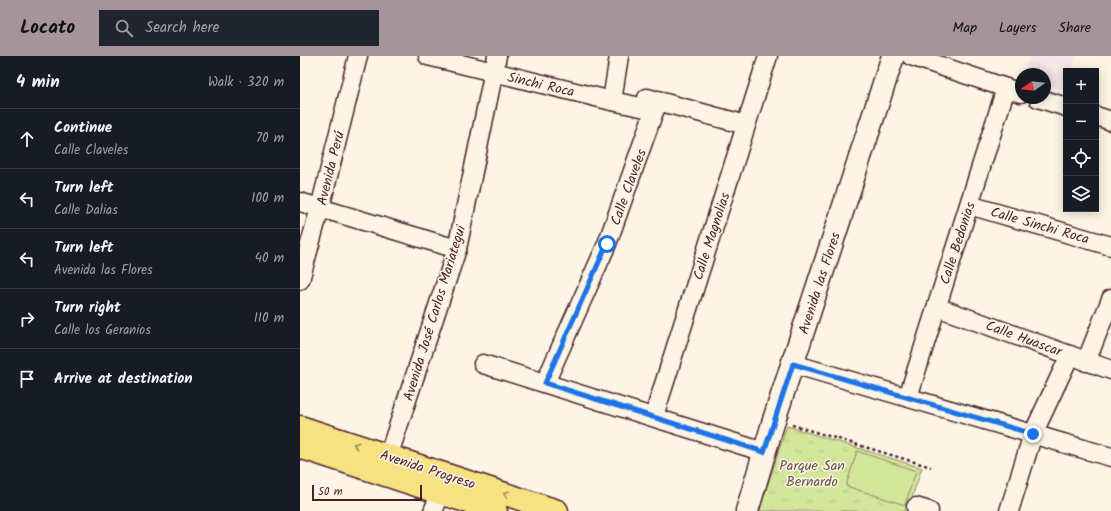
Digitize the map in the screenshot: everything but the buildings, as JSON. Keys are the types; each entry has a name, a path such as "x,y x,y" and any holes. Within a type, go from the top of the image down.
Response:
{"main road":[{"name":"Avenida Progreso","path":"300,427 385,465 437,502 496,511"},
{"name":"Avenida Progreso","path":"300,447 385,465 556,511"}],"street":[{"name":"Avenida Perú","path":"300,280 320,208 358,56"},
{"name":"Sinchi Roca","path":"428,56 496,64 613,95 746,125"},
{"path":"613,95 619,56"},
{"name":"Calle Magnolias","path":"654,416 768,56"},
{"name":"Avenida las Flores","path":"747,511 774,420 894,56"},
{"path":"911,56 1014,90"},
{"name":"Avenida José Carlos Mariategui","path":"385,465 457,249 496,64"},
{"name":"Calle Bedonias","path":"908,397 969,205 1014,90"},
{"path":"1051,102 1063,106"},
{"name":"Calle Claveles","path":"545,383 607,244 657,105"},
{"path":"1099,117 1111,121"},
{"path":"300,202 457,249"},
{"name":"Calle Sinchi Roca","path":"969,205 1111,246"},
{"path":"1009,511 1033,434 1111,299"},
{"name":"Calle Huascar","path":"937,307 1111,370"},
{"path":"483,364 654,416 764,452"},
{"path":"793,364 1111,457"}],"path":[{"path":"774,420 931,467"}],"shaded area":[{"path":"1030,56 1076,56 1073,68 1063,68 1063,89 1051,86 1051,68 1026,68"}],"green space":[{"name":"Parque San Bernardo","path":"787,426 922,468 907,511 759,511"},
{"path":"857,451 916,471 905,505 846,486"}],"route":[{"path":"607,244 545,383 654,416 764,452 793,364 1033,434"}]}
